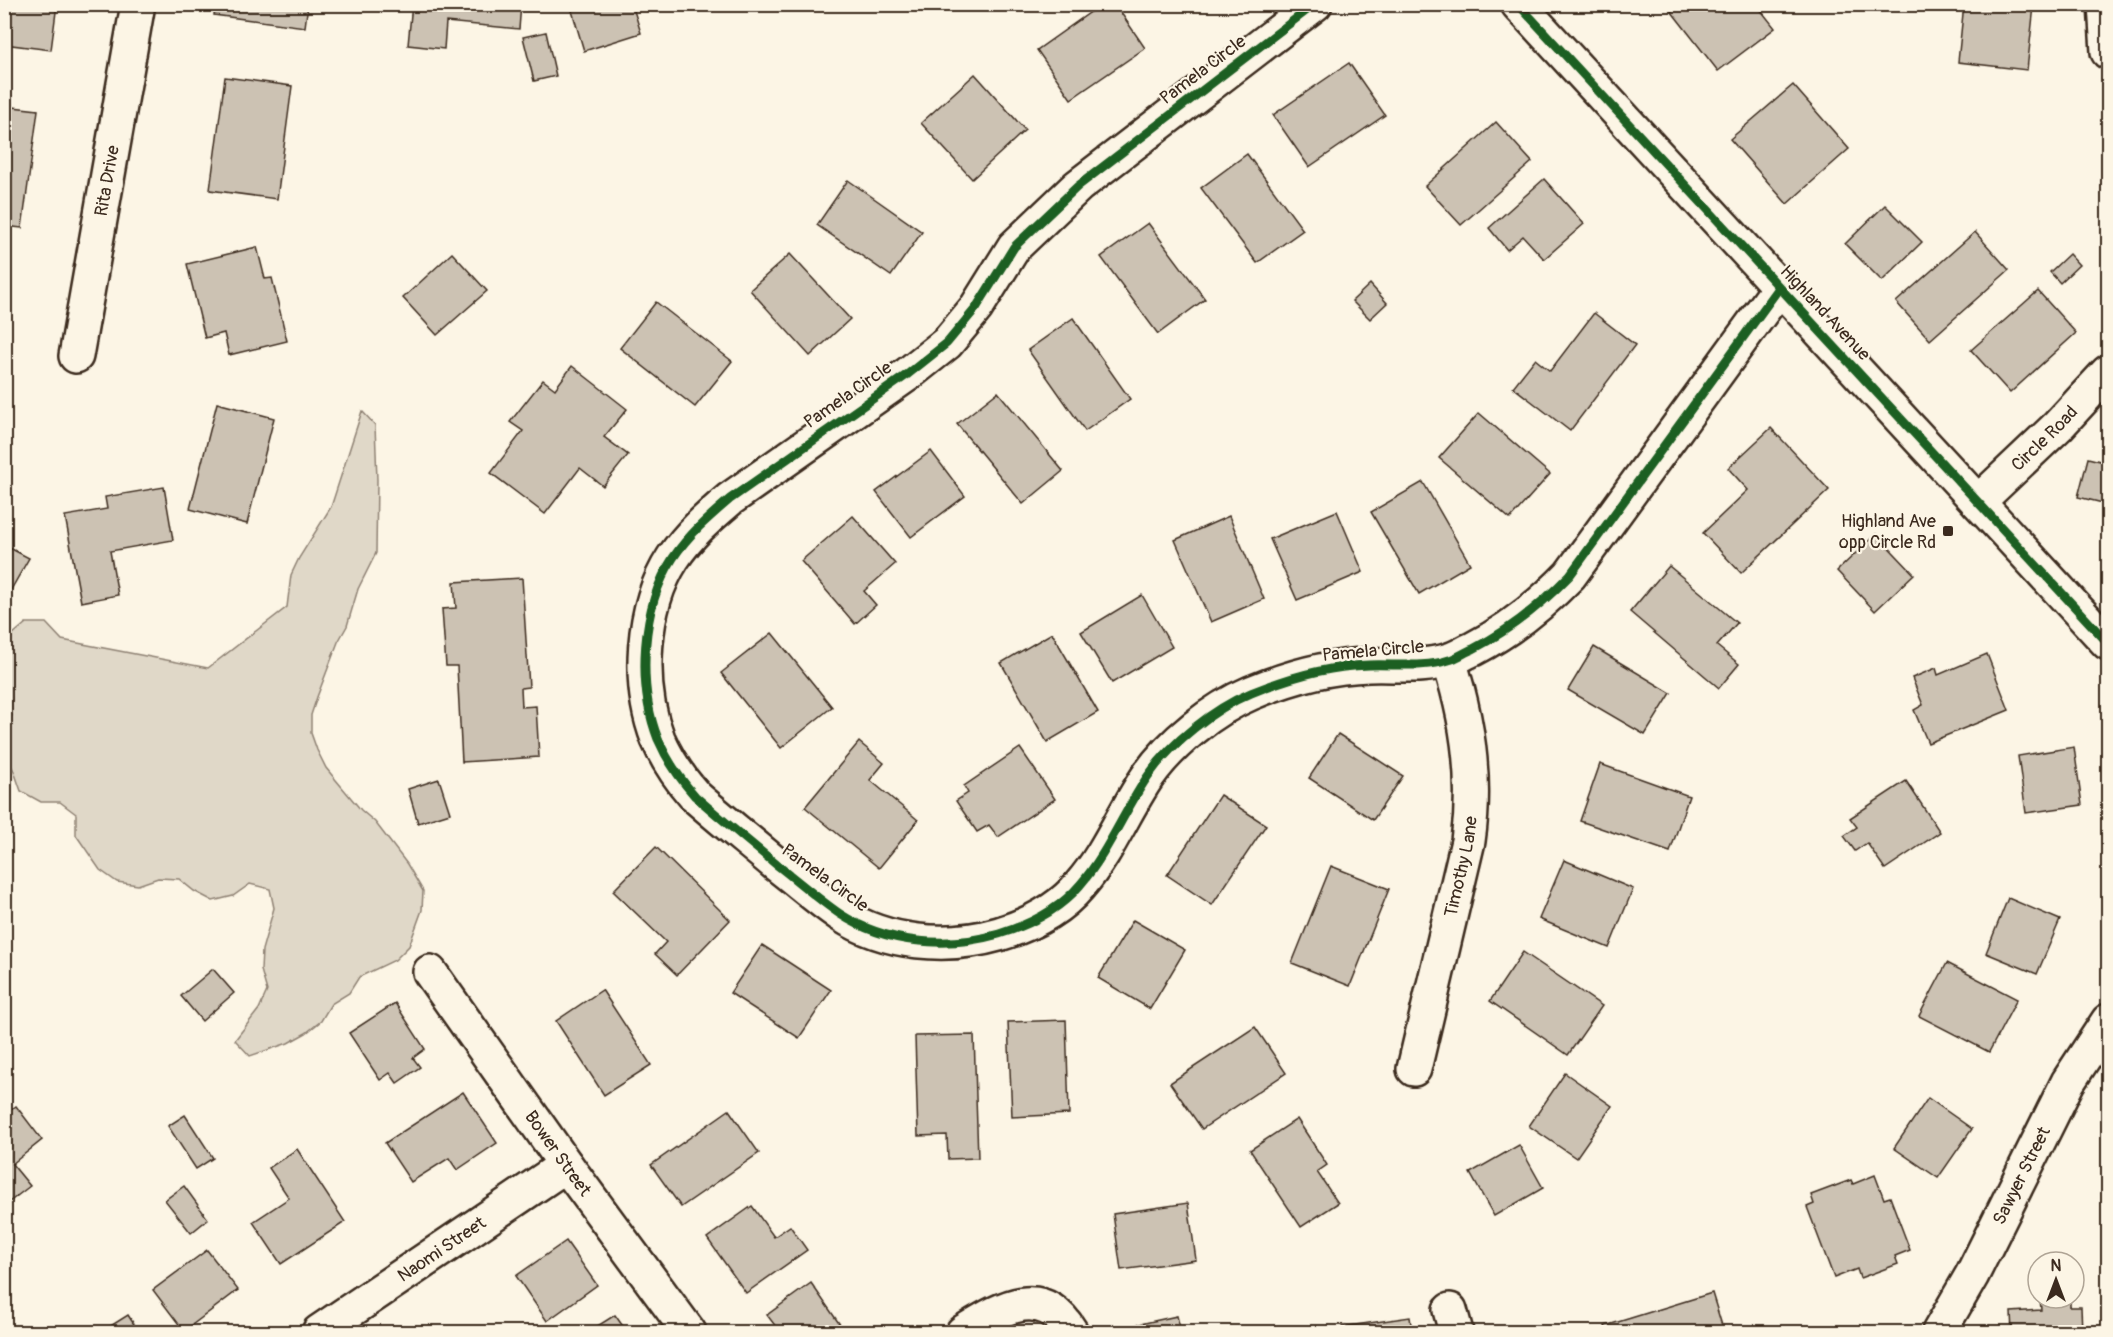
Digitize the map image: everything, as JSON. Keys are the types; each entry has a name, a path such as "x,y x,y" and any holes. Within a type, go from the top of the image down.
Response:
{"street":[{"name":"Rita Drive","path":"76,356 138,4"},
{"name":"Pamela Circle","path":"1315,4 1078,186 1014,247 976,308 947,343 908,374 760,477 703,521 672,560 654,602 645,644 648,698 659,740 682,781 695,796 809,891 842,915 876,933 917,941 960,942 987,938 1011,930 1049,911 1081,884 1148,775 1176,744 1209,717 1249,694 1295,678 1342,667 1399,666 1449,661 1489,641 1529,615 1570,575 1779,288"},
{"name":"Highland Avenue","path":"1518,4 2109,643"},
{"path":"2105,4 2109,52"},
{"name":"Circle Road","path":"1978,502 2058,426 2109,372"},
{"name":"Timothy Lane","path":"1414,1069 1468,841 1472,813 1471,764 1465,722 1459,692 1449,661"},
{"name":"Bower Street","path":"430,972 566,1165 688,1332"},
{"name":"Sawyer Street","path":"1939,1332 1972,1275 2068,1082 2109,1021"},
{"name":"Naomi Street","path":"319,1332 566,1165"},
{"path":"963,1332 1005,1310 1026,1303 1043,1305 1051,1310 1065,1322 1071,1332"}],"shaded area":[{"path":"362,411 375,425 376,553 358,589 347,626 338,642 317,697 311,715 311,733 326,768 361,810 375,822 407,864 423,891 422,910 409,946 395,960 359,977 349,993 331,1004 321,1021 306,1033 288,1043 250,1056 235,1040 259,1009 267,991 261,970 262,950 274,908 270,889 250,884 233,896 213,901 194,891 179,879 158,878 138,885 117,882 100,870 76,835 76,814 60,802 41,802 21,791 5,754 5,733 12,715 5,711 5,649 12,635 26,623 46,623 62,640 208,668 287,607 291,575 331,507"}],"building":[{"path":"4,4 57,4 51,50 4,44"},
{"path":"215,4 308,4 305,27 214,15"},
{"path":"412,4 521,4 519,29 446,22 444,49 408,45"},
{"path":"570,4 632,4 641,33 584,51"},
{"path":"1102,4 1115,4 1145,48 1071,99 1037,50"},
{"path":"1671,4 1756,4 1775,28 1718,71 1668,7"},
{"path":"1964,4 2044,4 2044,7 2034,6 2027,70 1958,62"},
{"path":"546,32 556,76 534,81 523,37"},
{"path":"1349,63 1385,115 1309,167 1273,115"},
{"path":"975,74 1025,130 972,179 921,123"},
{"path":"225,77 292,86 277,199 210,190"},
{"path":"1793,85 1849,149 1787,204 1730,139"},
{"path":"4,106 38,110 22,228 4,226"},
{"path":"1496,122 1532,162 1461,225 1425,186"},
{"path":"1247,154 1303,230 1257,263 1201,188"},
{"path":"1544,179 1584,224 1544,259 1523,236 1507,250 1489,228"},
{"path":"848,180 922,232 891,276 817,225"},
{"path":"1885,205 1922,242 1882,281 1845,244"},
{"path":"1148,223 1205,299 1158,334 1101,257"},
{"path":"1975,232 2009,270 1930,340 1896,302"},
{"path":"257,247 265,279 272,278 287,341 229,355 224,333 205,338 187,264"},
{"path":"452,253 487,291 437,335 403,298"},
{"path":"790,254 850,319 810,356 750,290"},
{"path":"2069,254 2079,265 2060,283 2050,272"},
{"path":"1370,284 1387,303 1370,319 1352,301"},
{"path":"2038,291 2076,333 2010,393 1971,350"},
{"path":"656,302 732,361 695,407 620,348"},
{"path":"1594,313 1635,345 1570,431 1513,387 1535,359 1550,371"},
{"path":"1073,318 1130,399 1085,431 1028,350"},
{"path":"572,366 627,409 604,437 628,455 603,486 580,468 545,514 491,473 523,431 510,422 543,380 555,389"},
{"path":"998,392 1063,471 1023,504 957,424"},
{"path":"217,403 274,418 247,524 190,509"},
{"path":"1479,413 1550,474 1510,519 1439,458"},
{"path":"1771,428 1829,490 1741,573 1703,533 1748,490 1728,468"},
{"path":"931,451 965,496 911,537 876,492"},
{"path":"2088,458 2108,463 2107,504 2078,497"},
{"path":"1423,482 1470,564 1419,594 1371,512"},
{"path":"164,487 173,540 110,551 118,595 81,602 65,516 107,509 105,497"},
{"path":"1337,511 1363,572 1297,600 1270,539"},
{"path":"853,516 895,564 864,591 876,605 855,624 801,561"},
{"path":"1229,516 1264,599 1211,622 1175,540"},
{"path":"1876,534 1914,574 1875,611 1837,571"},
{"path":"4,545 29,558 4,602"},
{"path":"1669,566 1737,623 1717,646 1739,664 1719,688 1630,612"},
{"path":"522,578 529,687 521,688 522,707 536,706 539,757 462,762 457,666 446,666 442,609 456,608 454,582"},
{"path":"1142,595 1172,647 1112,683 1081,632"},
{"path":"772,633 832,707 781,748 721,673"},
{"path":"1052,633 1098,712 1047,742 1001,663"},
{"path":"1594,647 1671,693 1645,735 1568,690"},
{"path":"1987,654 2009,710 1928,743 1914,710 1923,705 1912,678 1936,668 1938,675"},
{"path":"1338,734 1403,776 1373,820 1309,778"},
{"path":"859,742 884,763 870,780 918,820 879,868 805,807"},
{"path":"2074,747 2082,805 2026,813 2018,756"},
{"path":"1020,748 1055,799 998,837 989,825 977,832 956,801 968,793 964,786"},
{"path":"1600,764 1689,796 1670,852 1580,821"},
{"path":"439,779 450,813 418,823 408,789"},
{"path":"1906,781 1940,832 1885,869 1867,843 1855,851 1844,836 1857,827 1850,818"},
{"path":"1220,795 1266,825 1212,905 1167,875"},
{"path":"656,847 730,920 677,975 655,954 666,942 613,891"},
{"path":"1564,860 1633,889 1609,948 1539,919"},
{"path":"1331,866 1389,889 1350,986 1292,963"},
{"path":"2008,898 2060,920 2037,974 1986,953"},
{"path":"1133,920 1185,950 1150,1009 1098,978"},
{"path":"762,945 831,990 799,1038 730,993"},
{"path":"1523,952 1602,1006 1568,1055 1490,1001"},
{"path":"1947,963 2017,999 1989,1052 1919,1016"},
{"path":"213,969 234,993 202,1021 181,996"},
{"path":"602,990 651,1065 604,1095 556,1021"},
{"path":"395,1003 425,1049 413,1058 420,1067 397,1083 390,1073 380,1080 349,1033"},
{"path":"1066,1020 1069,1114 1012,1117 1008,1022"},
{"path":"1255,1027 1286,1073 1202,1129 1170,1083"},
{"path":"974,1035 978,1158 948,1159 947,1135 918,1136 915,1036"},
{"path":"1565,1073 1612,1106 1576,1158 1529,1126"},
{"path":"463,1092 497,1143 457,1170 449,1158 411,1182 385,1143"},
{"path":"1928,1098 1972,1129 1938,1178 1894,1148"},
{"path":"16,1106 42,1140 12,1164 30,1186 4,1206 4,1115"},
{"path":"729,1110 759,1153 681,1207 651,1165"},
{"path":"185,1115 213,1158 196,1169 168,1126"},
{"path":"1297,1119 1327,1165 1317,1172 1338,1203 1301,1227 1250,1150"},
{"path":"1519,1145 1543,1188 1494,1216 1470,1173"},
{"path":"297,1149 345,1222 281,1264 253,1222 289,1198 269,1168"},
{"path":"1875,1175 1884,1199 1890,1197 1910,1250 1895,1256 1898,1264 1860,1278 1857,1269 1834,1278 1807,1207 1814,1204 1811,1195 1851,1180 1853,1184"},
{"path":"184,1186 208,1219 191,1233 165,1200"},
{"path":"1188,1203 1196,1260 1121,1270 1113,1214"},
{"path":"752,1206 774,1237 790,1226 807,1250 746,1293 707,1238"},
{"path":"566,1241 597,1285 547,1321 516,1276"},
{"path":"207,1250 238,1290 184,1331 153,1290"},
{"path":"811,1283 843,1329 837,1332 780,1332 767,1315"},
{"path":"1712,1293 1724,1332 1607,1332 1605,1326"},
{"path":"2081,1310 2082,1332 2012,1332 2011,1312"},
{"path":"128,1315 139,1332 101,1332"},
{"path":"615,1315 627,1332 588,1332"},
{"path":"1177,1316 1181,1332 1127,1332 1126,1327"},
{"path":"1410,1317 1412,1332 1342,1332 1342,1327"}],"cycle path":[{"path":"1315,4 1078,186 1014,247 976,308 947,343 908,374 730,499 686,541 662,578 654,599 649,623 645,671 651,718 665,754 695,796 840,914 877,932 917,941 979,939 1022,926 1053,909 1072,894 1090,873 1139,789 1157,764 1181,739 1222,708 1251,693 1324,670 1354,666 1430,664 1449,660 1500,634 1548,597 1570,575 1779,288"},
{"path":"1518,4 2108,643"}],"place":[{"name":"Highland Ave opp Circle Rd","path":"1948,531"}]}
